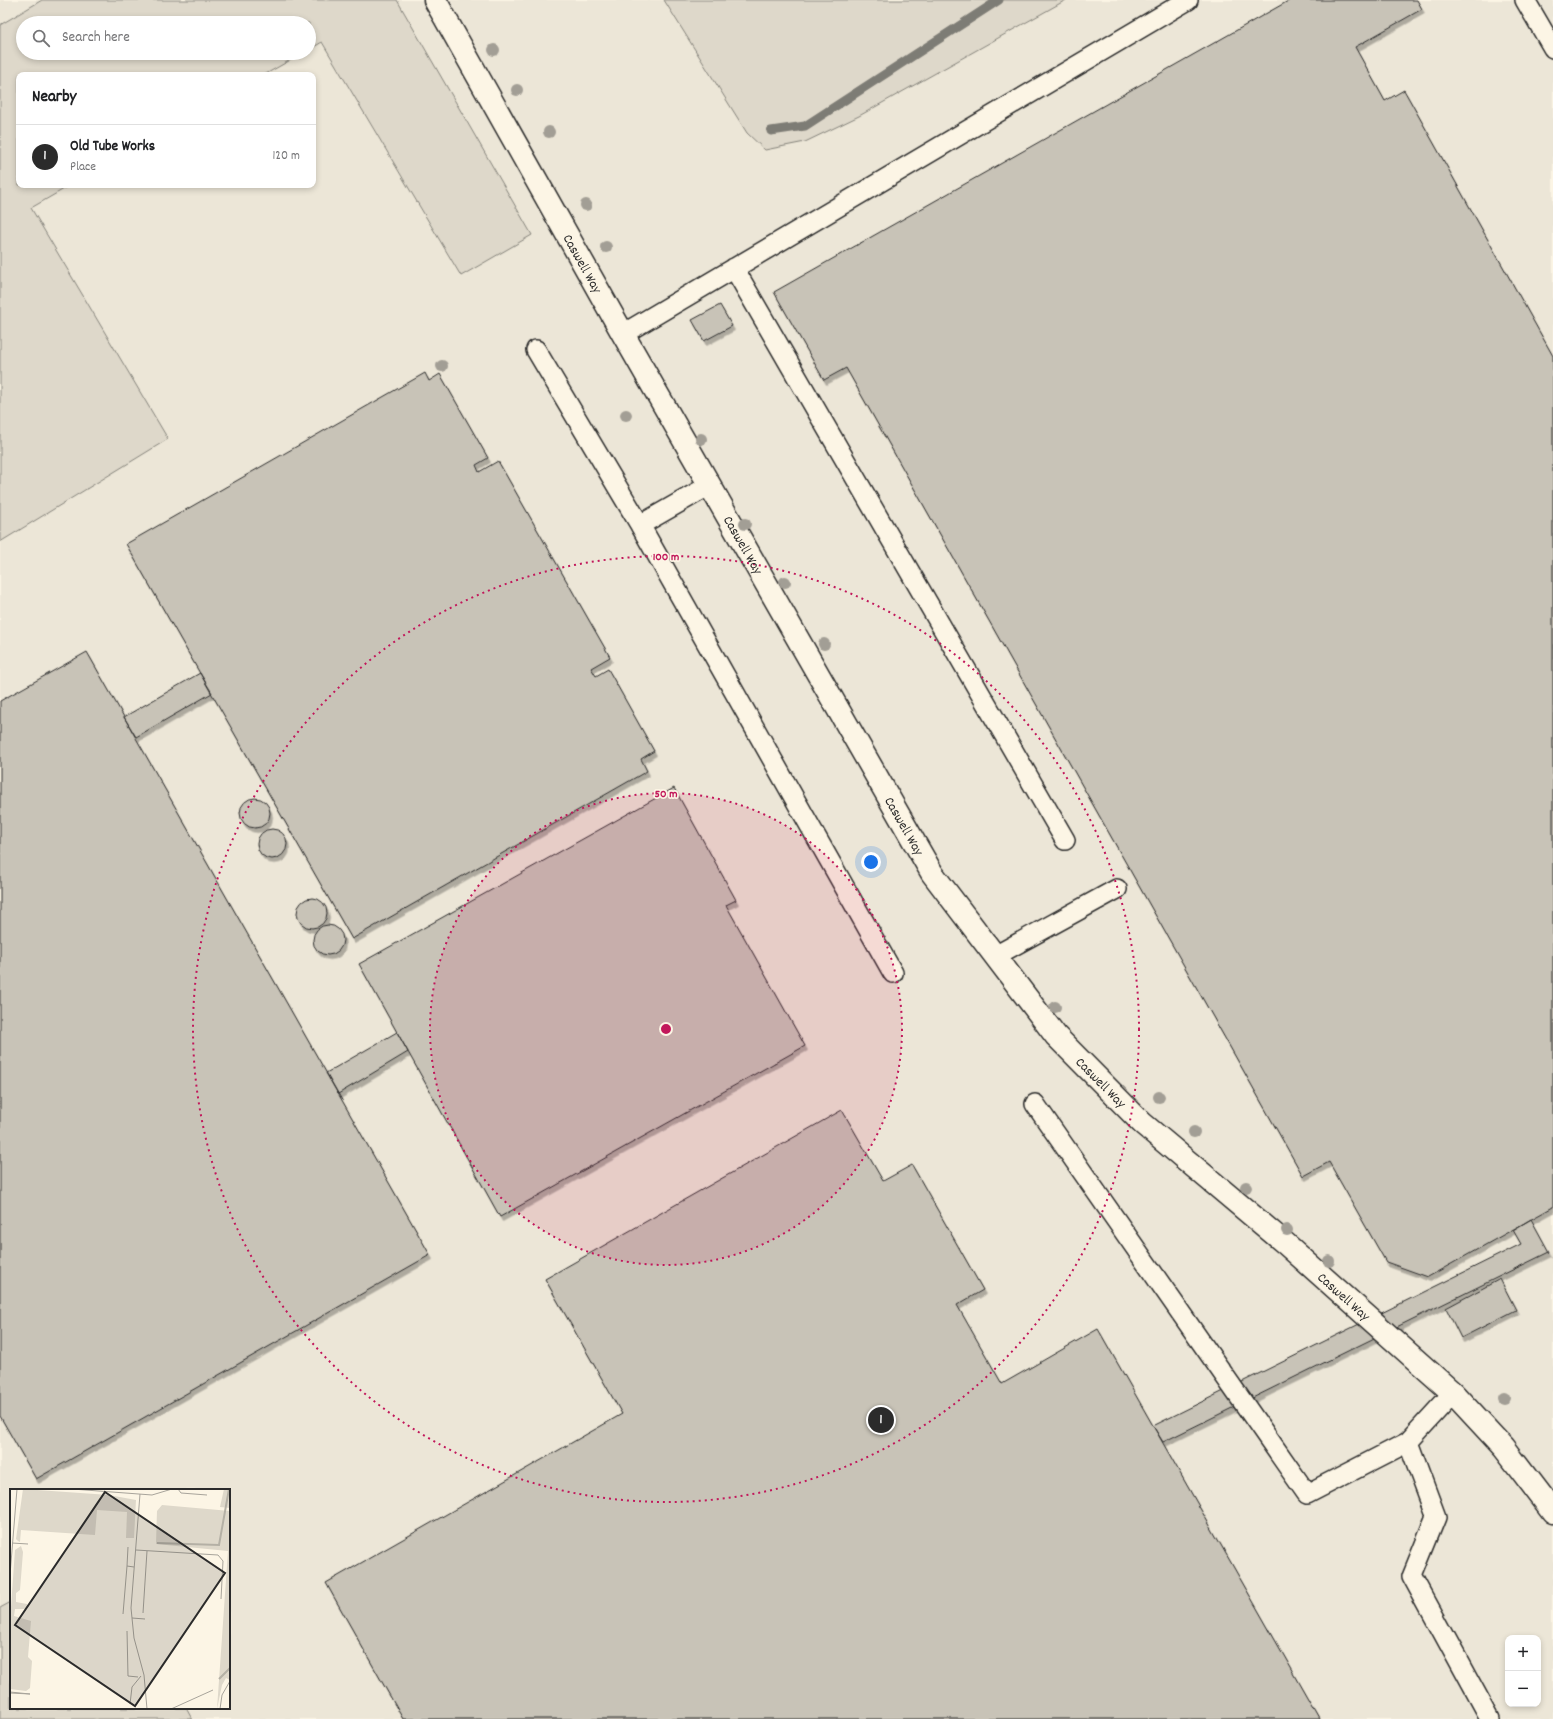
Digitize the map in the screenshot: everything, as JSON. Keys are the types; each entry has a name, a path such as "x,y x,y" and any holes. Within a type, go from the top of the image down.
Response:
{"street":[{"name":"Caswell Way","path":"435,0 623,334 932,873 1056,1036 1142,1123 1286,1244 1453,1393 1504,1448 1553,1512"}],"lane":[{"path":"623,334 1188,0"},
{"path":"1525,0 1553,48"},
{"path":"734,268 1065,840"},
{"path":"536,350 640,525 893,973"},
{"path":"640,525 710,485"},
{"path":"995,956 1117,889"},
{"path":"1035,1104 1307,1494 1408,1442 1453,1393"},
{"path":"1408,1442 1436,1516 1412,1576 1490,1719"}],"shaded area":[{"path":"0,0 1553,0 1553,1719 0,1719"},
{"path":"42,0 397,0 532,235 461,276 322,42 316,46 316,16 16,16 16,60 291,60 269,72 16,72 16,188 66,188 31,208 168,439 0,542 0,25"},
{"path":"664,0 1066,0 859,116 805,142 765,150 747,133"},
{"path":"10,1603 10,1709 187,1709 192,1719 0,1719 0,1608"}],"building":[{"path":"1290,0 1417,0 1422,9 1355,47 1385,101 1404,90 1553,356 1553,1207 1428,1277 1386,1262 1329,1162 1303,1176 846,368 824,380 774,292"},
{"path":"720,305 732,326 704,341 692,320"},
{"path":"425,373 429,381 440,374 488,458 476,465 479,472 498,461 610,657 591,668 596,676 608,669 654,751 641,759 647,771 352,939 126,544"},
{"path":"87,652 430,1255 36,1479 0,1416 0,701"},
{"path":"200,673 212,693 136,737 124,717"},
{"path":"674,788 736,900 726,905 805,1046 500,1217 359,964"},
{"path":"255,798 266,802 270,813 266,824 255,828 244,824 240,813 244,802"},
{"path":"272,829 283,833 287,844 283,855 272,859 261,855 257,844 261,833"},
{"path":"312,898 323,902 327,913 323,924 312,928 301,924 297,913 301,902"},
{"path":"328,925 339,929 343,940 339,951 328,955 317,951 313,940 317,929"},
{"path":"397,1032 408,1052 338,1094 326,1073"},
{"path":"842,1110 883,1181 912,1165 983,1290 957,1305 1002,1384 1098,1329 1320,1719 403,1719 326,1583 622,1414 545,1279"},
{"path":"1531,1219 1549,1252 1163,1442 1153,1426 1521,1244 1513,1230"},
{"path":"1500,1279 1516,1310 1461,1338 1446,1308"}],"waterway":[{"path":"771,131 805,126 999,0"}],"place":[{"name":"Old Tube Works","path":"881,1420"}]}
